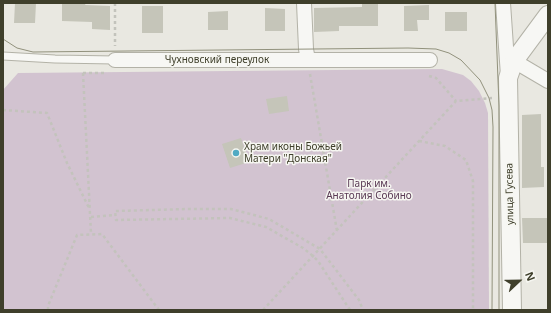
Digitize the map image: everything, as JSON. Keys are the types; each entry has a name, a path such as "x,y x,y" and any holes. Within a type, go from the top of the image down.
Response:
{"street":[{"path":"304,3 306,49 308,60"},
{"name":"улица Гусева","path":"503,3 509,64 508,97 512,310"},
{"path":"548,15 509,64 548,81"},
{"name":"Чухновский переулок","path":"115,60 430,60"}],"lane":[{"name":"Чухновский переулок","path":"3,56 115,60"}],"path":[{"path":"115,3 115,60"},
{"path":"86,60 83,73 91,234"},
{"path":"308,60 337,231"},
{"path":"263,310 456,101 508,97"},
{"path":"3,110 47,113 67,163 90,210"},
{"path":"419,141 446,146 466,160 473,181 473,310"},
{"path":"350,310 318,261 313,256 266,227 230,218 116,220 115,211 231,209 269,219 320,249 358,300 363,310"},
{"path":"91,217 116,215"},
{"path":"48,310 48,306 77,235 91,234 102,234 159,310"}],"green space":[{"name":"Парк им. Анатолия Собино","path":"442,69 463,75 471,81 479,91 488,113 489,310 3,310 3,90 18,73"}],"building":[{"path":"15,3 36,3 35,23 14,23"},
{"path":"62,3 86,3 85,5 110,6 110,30 92,29 92,22 62,21"},
{"path":"362,3 378,3 378,26 339,26 339,31 314,32 314,8 362,7"},
{"path":"429,5 429,20 417,20 418,31 404,31 404,6"},
{"path":"142,6 163,6 163,33 142,33"},
{"path":"265,8 285,9 285,31 265,31"},
{"path":"228,11 228,30 208,30 208,12"},
{"path":"445,12 467,12 467,31 445,31"},
{"path":"287,96 289,111 269,114 266,99"},
{"path":"541,114 541,167 544,167 544,187 522,188 522,115"},
{"name":"Храм иконы Божьей Матери \"Донская\"","path":"241,138 249,162 230,168 222,144"},
{"path":"522,218 547,218 547,243 523,243"}],"tram line":[{"path":"495,3 499,106 499,310"},
{"path":"3,39 17,48 33,52 408,48 436,49 449,53 461,60 480,80 489,98 492,110 492,310"}],"place":[{"name":"Храм иконы Божьей Матери \"Донская\"","path":"236,153"}]}
